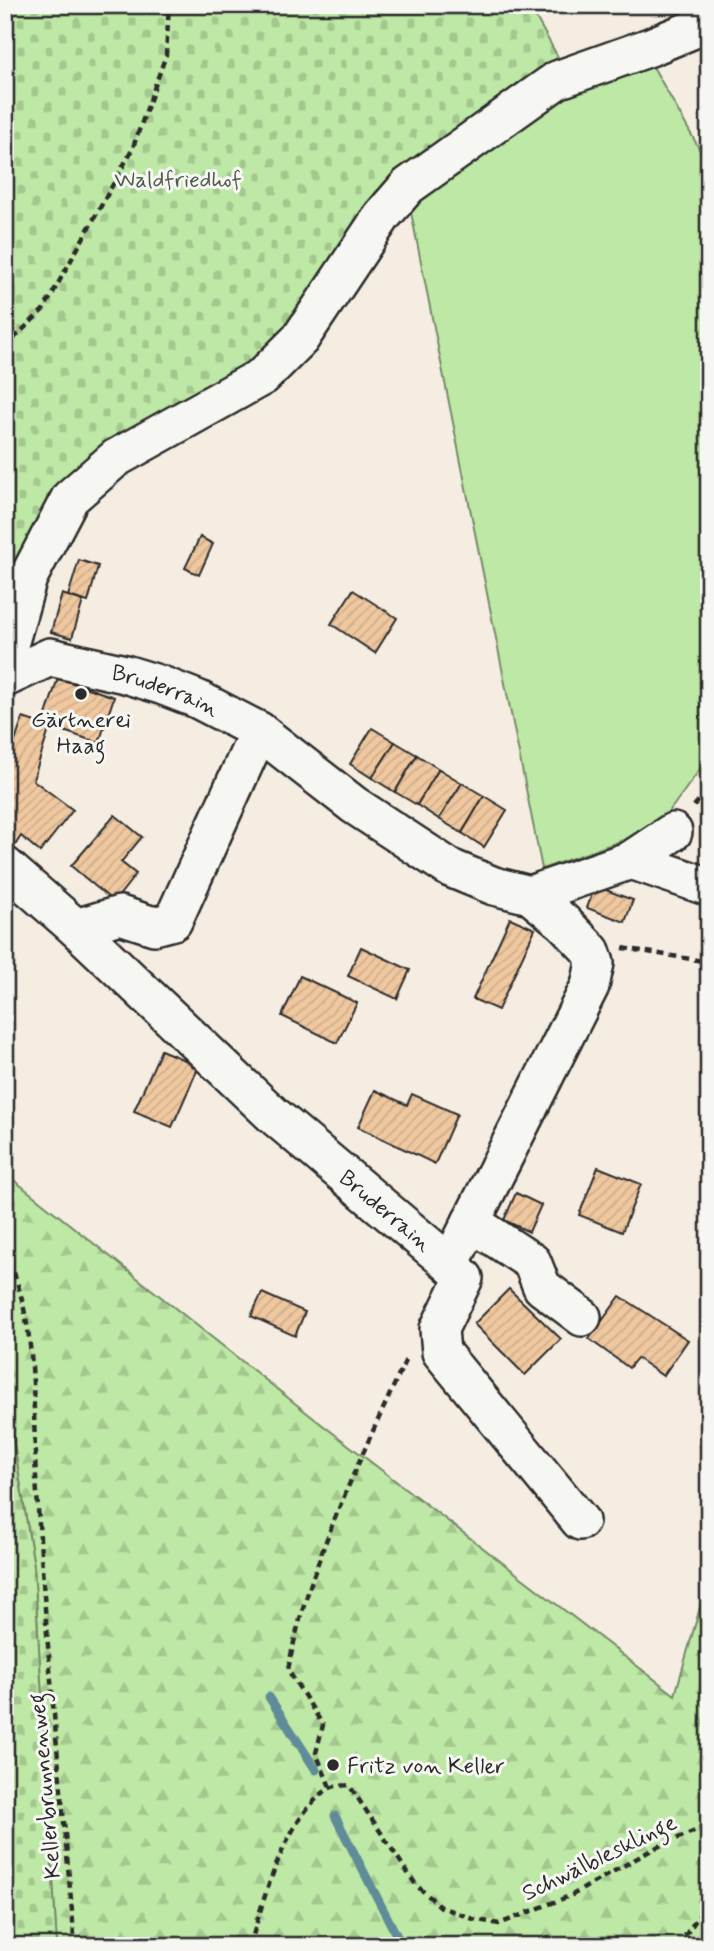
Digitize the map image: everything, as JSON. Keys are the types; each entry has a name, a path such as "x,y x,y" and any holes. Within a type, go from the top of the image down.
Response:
{"street":[{"path":"5,659 28,578 70,498 116,458 262,376 300,339 382,216 408,186 557,80 689,32 709,21"},
{"name":"Bruderrain","path":"5,678 50,657 125,674 197,699 259,731 354,805 450,869 494,886 530,895 587,946 595,963 590,986 450,1264 272,1114 76,928 5,866"},
{"path":"76,928 120,915 154,926 173,921 259,731"},
{"path":"530,895 631,860 673,832"},
{"path":"631,860 709,887"},
{"path":"471,1222 532,1262 542,1287 582,1317"},
{"path":"450,1264 464,1278 439,1329 440,1352 580,1521"}],"path":[{"path":"5,347 44,309 132,150 166,55 169,5"},
{"path":"587,946 600,944 709,962"},
{"name":"Kellerbrunnenweg","path":"5,1250 18,1279 27,1316 34,1367 35,1456 41,1557 75,1946"},
{"path":"250,1946 282,1852 306,1810 330,1787 316,1753 323,1725 288,1670 296,1627 347,1489 410,1351"},
{"name":"Schwälblesklinge","path":"330,1787 349,1785 415,1885 441,1907 473,1919 499,1924 572,1895 655,1848 709,1825"},
{"path":"678,1946 709,1901"}],"green space":[{"name":"Waldfriedhof","path":"5,5 529,5 558,57 376,192 303,306 242,372 121,436 5,603"},
{"path":"651,63 709,166 709,757 657,828 542,869 409,202 563,97"},
{"path":"5,1173 316,1420 675,1695 709,1576 709,1946 57,1946 34,1566 5,1390"},
{"path":"5,1390 34,1566 57,1946 5,1946"}],"building":[{"path":"200,537 213,544 199,575 185,568"},
{"path":"79,560 98,566 88,602 68,596"},
{"path":"353,590 397,618 375,653 331,624"},
{"path":"62,594 83,601 72,638 51,632"},
{"path":"58,678 114,697 99,743 43,724"},
{"path":"23,718 50,727 33,780 73,810 40,852 21,836 12,850 5,836 5,770"},
{"path":"372,728 395,742 372,778 350,764"},
{"path":"395,742 417,755 395,792 372,778"},
{"path":"417,755 439,769 417,805 395,792"},
{"path":"439,769 462,783 439,819 417,805"},
{"path":"462,783 484,796 462,833 439,819"},
{"path":"484,796 507,810 484,847 462,833"},
{"path":"115,815 142,837 121,862 136,874 114,902 71,866"},
{"path":"595,886 633,900 625,922 587,908"},
{"path":"510,918 535,929 498,1010 473,999"},
{"path":"361,947 410,970 397,999 348,976"},
{"path":"300,976 357,1003 337,1043 282,1016"},
{"path":"161,1050 199,1066 172,1127 134,1111"},
{"path":"375,1090 407,1105 412,1094 457,1114 435,1164 358,1127"},
{"path":"598,1167 641,1184 622,1232 579,1215"},
{"path":"516,1193 541,1205 529,1232 504,1220"},
{"path":"509,1289 561,1339 525,1375 474,1324"},
{"path":"262,1293 305,1312 295,1336 251,1316"},
{"path":"620,1296 688,1340 663,1376 637,1358 629,1368 589,1339"}],"waterway":[{"path":"269,1697 316,1770"},
{"path":"335,1816 402,1946"},
{"name":"Schwälblesklinge","path":"700,1946 709,1929"}],"place":[{"name":"Gärtnerei Haag","path":"81,694"},
{"name":"Fritz von Keller","path":"333,1765"}]}
